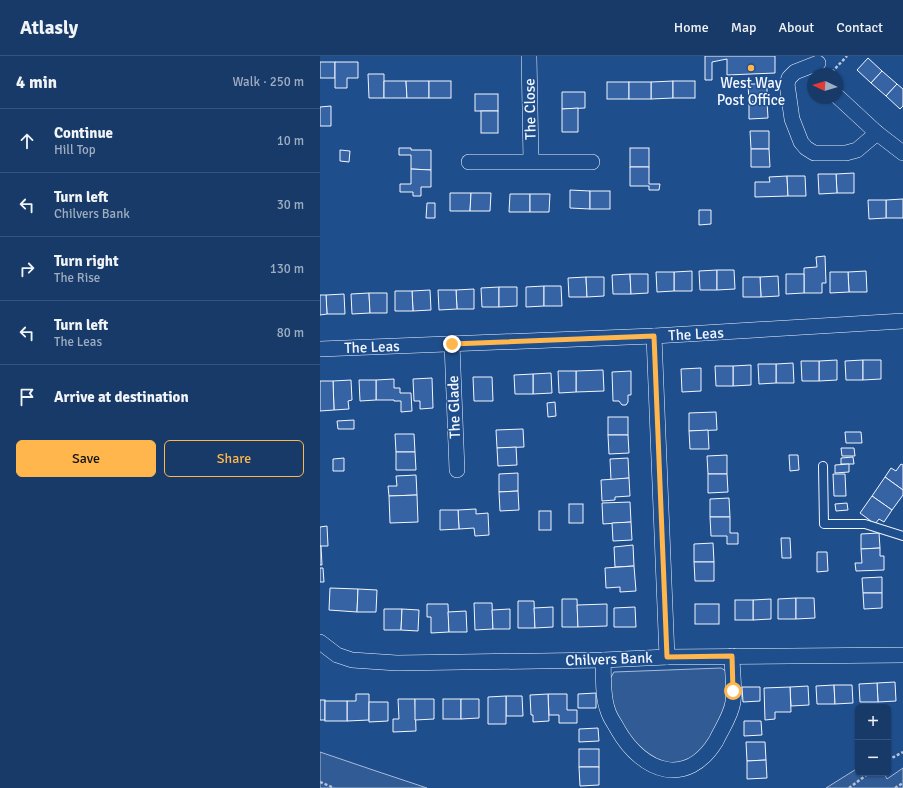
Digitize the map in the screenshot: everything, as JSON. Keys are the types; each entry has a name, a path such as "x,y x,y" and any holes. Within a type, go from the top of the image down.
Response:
{"street":[{"name":"The Close","path":"529,56 531,162"},
{"path":"819,64 796,72 789,78 787,84 792,119 801,142 806,148 814,153 846,153 857,150 877,133"},
{"path":"843,102 877,133 903,153"},
{"name":"The Close","path":"469,162 592,162"},
{"name":"The Leas","path":"320,349 654,336 903,321"},
{"path":"654,336 667,657"},
{"name":"The Glade","path":"452,344 457,470"},
{"name":"Chilvers Bank","path":"320,642 337,655 352,660 378,663 603,660 732,656 903,655"},
{"path":"603,660 605,699 608,711 625,742 639,758 654,768 664,771 678,772 688,770 696,766 704,758 711,749 729,717 733,702 732,656"}],"lane":[{"path":"823,466 824,524 865,524 903,536"}],"path":[{"path":"836,68 847,56"},
{"path":"891,758 903,752"},
{"path":"849,788 866,776"},
{"path":"320,782 334,788"},
{"path":"895,788 903,783"}],"shaded area":[{"path":"721,668 726,671 729,700 701,757 669,766 642,755 613,715 610,679 614,672"},
{"path":"320,752 376,771 427,788 320,788"},
{"path":"903,768 903,788 826,788 855,770 855,776 886,776 887,779"}],"building":[{"name":"West Way Post Office","path":"705,56 775,56 775,73 727,75 727,59 712,62 712,80 705,80"},
{"path":"868,58 882,71 871,83 857,70"},
{"path":"320,62 335,62 335,78 320,78"},
{"path":"335,62 358,62 358,78 347,78 347,88 335,88"},
{"path":"882,71 897,84 886,96 871,83"},
{"path":"368,74 384,74 384,98 369,98"},
{"path":"384,81 406,81 407,98 384,98"},
{"path":"406,81 429,81 429,98 407,98"},
{"path":"429,81 451,81 451,98 429,98"},
{"path":"673,81 673,98 651,99 651,82"},
{"path":"673,81 695,81 695,98 673,98"},
{"path":"607,82 629,82 629,99 607,99"},
{"path":"629,82 651,82 651,99 629,99"},
{"path":"748,84 767,84 767,101 749,102"},
{"path":"897,84 903,89 903,106 900,109 886,96"},
{"path":"562,92 585,92 585,108 562,109"},
{"path":"475,94 498,94 498,111 475,111"},
{"path":"767,101 768,118 749,119 749,102"},
{"path":"331,106 331,126 320,126 320,107"},
{"path":"578,108 578,132 562,132 562,109"},
{"path":"481,111 498,111 498,133 481,133"},
{"path":"750,131 769,131 769,149 751,149"},
{"path":"399,148 411,148 411,150 431,150 431,170 411,169 411,155 399,155"},
{"path":"630,148 649,148 649,167 630,167"},
{"path":"751,149 769,149 770,167 751,167"},
{"path":"340,150 350,151 349,162 340,161"},
{"path":"630,167 649,167 649,184 660,184 659,190 649,190 649,186 630,186"},
{"path":"411,169 431,170 431,187 421,187 421,196 413,196 413,192 400,192 400,184 411,184"},
{"path":"854,173 854,193 837,193 836,174"},
{"path":"818,174 836,174 837,193 819,194"},
{"path":"787,176 788,196 755,197 755,182 770,182 769,177"},
{"path":"787,176 805,176 806,196 788,196"},
{"path":"570,190 590,191 590,209 570,208"},
{"path":"590,191 610,191 610,209 590,209"},
{"path":"450,193 471,193 470,211 450,211"},
{"path":"471,193 491,193 490,211 470,211"},
{"path":"510,194 530,194 530,212 509,212"},
{"path":"530,194 550,194 549,212 530,212"},
{"path":"903,199 903,218 886,218 886,200"},
{"path":"868,200 886,200 886,218 869,219"},
{"path":"427,203 435,203 435,218 426,218"},
{"path":"699,210 711,210 711,224 699,225"},
{"path":"825,256 826,283 822,283 822,293 804,293 804,268 817,267 816,257"},
{"path":"717,270 717,290 700,290 699,271"},
{"path":"717,270 734,270 735,289 717,290"},
{"path":"692,271 692,291 674,291 674,272"},
{"path":"866,271 867,292 849,292 848,272"},
{"path":"656,272 674,272 674,291 657,292"},
{"path":"830,272 848,272 849,292 830,293"},
{"path":"630,274 631,294 613,294 612,275"},
{"path":"630,274 648,274 648,293 631,294"},
{"path":"786,274 804,274 804,293 786,294"},
{"path":"778,276 779,296 761,297 760,277"},
{"path":"586,277 587,297 569,297 568,278"},
{"path":"586,277 604,277 604,296 587,297"},
{"path":"743,277 760,277 761,297 743,297"},
{"path":"544,286 544,306 526,307 526,287"},
{"path":"544,286 561,286 562,306 544,306"},
{"path":"499,287 499,307 482,307 481,288"},
{"path":"499,287 517,287 517,306 499,307"},
{"path":"474,289 474,309 457,309 456,290"},
{"path":"430,290 431,310 413,311 412,291"},
{"path":"438,290 456,290 457,309 439,310"},
{"path":"395,291 412,291 413,311 395,311"},
{"path":"369,293 370,313 352,314 351,294"},
{"path":"369,293 387,293 387,313 370,313"},
{"path":"344,294 345,314 327,314 326,295"},
{"path":"320,295 326,295 327,314 320,315"},
{"path":"837,360 837,380 819,381 819,361"},
{"path":"863,360 863,380 846,380 845,361"},
{"path":"863,360 881,360 881,379 863,380"},
{"path":"801,361 819,361 819,381 802,381"},
{"path":"793,363 794,383 776,383 776,364"},
{"path":"758,364 776,364 776,383 759,384"},
{"path":"751,365 751,385 733,386 733,366"},
{"path":"715,366 733,366 733,386 716,386"},
{"path":"701,368 701,391 682,392 681,369"},
{"path":"603,370 604,391 576,392 576,371"},
{"path":"558,371 576,371 576,392 559,393"},
{"path":"631,371 631,395 628,395 628,402 626,405 622,405 619,401 613,401 612,372"},
{"path":"551,373 552,393 533,394 533,374"},
{"path":"533,374 533,394 515,394 514,375"},
{"path":"473,377 492,377 493,401 474,401"},
{"path":"432,378 433,408 420,409 420,401 414,401 413,379"},
{"path":"394,379 394,388 400,388 400,393 411,393 412,411 401,412 401,401 376,400 376,380"},
{"path":"351,380 352,400 348,401 349,409 334,410 333,381"},
{"path":"359,380 376,380 376,400 360,401"},
{"path":"320,381 333,381 334,410 320,411"},
{"path":"555,402 556,416 548,417 547,403"},
{"path":"716,412 717,430 689,431 689,413"},
{"path":"608,417 628,417 628,435 608,435"},
{"path":"354,420 354,429 338,429 337,421"},
{"path":"523,429 524,447 497,448 496,430"},
{"path":"708,430 709,449 690,449 689,431"},
{"path":"845,432 861,432 862,443 846,443"},
{"path":"395,434 414,434 415,452 396,452"},
{"path":"608,435 628,435 629,453 609,454"},
{"path":"516,447 517,465 498,466 497,448"},
{"path":"841,448 854,448 855,456 842,456"},
{"path":"396,452 415,452 416,470 396,470"},
{"path":"727,455 727,474 708,474 707,456"},
{"path":"789,455 798,455 799,470 790,471"},
{"path":"853,457 854,464 841,464 841,458"},
{"path":"344,458 344,471 333,471 333,459"},
{"path":"628,458 629,478 611,480 610,459"},
{"path":"849,464 849,472 835,473 835,465"},
{"path":"901,464 903,465 903,490 885,477 891,468 896,471"},
{"path":"518,473 518,491 499,492 499,474"},
{"path":"708,474 727,474 728,492 708,493"},
{"path":"833,474 845,474 846,496 834,496"},
{"path":"416,475 417,495 389,496 388,486 397,486 396,476"},
{"path":"885,477 903,490 903,495 892,510 872,496"},
{"path":"629,478 630,496 615,497 615,500 602,501 601,480"},
{"path":"518,491 519,510 500,511 499,492"},
{"path":"417,495 418,522 390,523 389,496"},
{"path":"872,496 892,510 884,522 879,519 875,524 860,513"},
{"path":"729,498 730,517 710,517 710,499"},
{"path":"630,502 631,522 603,524 602,503"},
{"path":"847,503 848,510 836,511 835,504"},
{"path":"569,504 583,504 583,523 569,523"},
{"path":"476,509 476,514 488,513 489,535 475,536 474,528 459,529 458,510"},
{"path":"440,510 458,510 459,529 440,530"},
{"path":"539,511 551,511 551,530 539,530"},
{"path":"710,517 730,517 730,533 738,533 738,544 727,544 727,536 711,536"},
{"path":"631,522 632,540 613,541 612,523"},
{"path":"327,526 328,546 320,546 320,527"},
{"path":"879,533 880,548 861,549 861,534"},
{"path":"781,538 790,538 791,558 782,558"},
{"path":"713,543 714,562 694,562 694,544"},
{"path":"633,545 634,566 615,567 614,547"},
{"path":"321,546 322,565 320,565"},
{"path":"880,548 880,556 884,556 884,570 856,571 855,563 862,563 861,549"},
{"path":"817,552 827,552 828,571 817,572"},
{"path":"694,562 714,562 714,581 695,581"},
{"path":"634,566 636,591 620,592 620,587 606,588 605,568"},
{"path":"320,568 323,568 324,582 320,582"},
{"path":"882,577 882,593 863,593 862,578"},
{"path":"330,588 358,589 357,612 329,610"},
{"path":"358,589 377,590 376,612 357,612"},
{"path":"863,593 882,593 882,608 864,609"},
{"path":"796,598 796,619 778,619 778,599"},
{"path":"796,598 814,598 815,618 796,619"},
{"path":"562,599 577,599 578,627 562,627"},
{"path":"771,599 771,619 753,620 753,600"},
{"path":"735,600 753,600 753,620 735,620"},
{"path":"518,601 534,601 535,628 518,628"},
{"path":"474,603 492,603 493,629 475,630"},
{"path":"427,604 448,604 449,632 431,633 431,617 427,617"},
{"path":"607,604 607,626 578,627 577,605"},
{"path":"695,604 719,604 719,624 695,624"},
{"path":"553,607 553,627 535,628 534,608"},
{"path":"635,607 636,627 614,627 614,608"},
{"path":"384,609 402,609 401,630 384,630"},
{"path":"402,609 419,610 418,631 401,630"},
{"path":"510,609 510,629 493,629 492,610"},
{"path":"466,611 467,632 449,632 448,612"},
{"path":"895,682 896,701 878,702 877,683"},
{"path":"877,683 878,702 860,702 859,684"},
{"path":"834,685 835,704 817,704 816,686"},
{"path":"834,685 852,685 853,703 835,704"},
{"path":"808,686 809,705 791,706 790,687"},
{"path":"742,687 760,687 760,701 743,702"},
{"path":"790,687 791,712 775,712 775,719 765,720 764,688"},
{"path":"596,693 596,708 578,708 578,694"},
{"path":"356,694 369,694 369,720 347,721 347,701 356,701"},
{"path":"548,694 567,694 567,710 577,710 577,723 559,723 559,715 549,715"},
{"path":"548,694 549,721 533,722 533,715 531,715 530,695"},
{"path":"506,696 522,696 523,716 506,716"},
{"path":"506,696 506,724 488,724 488,697"},
{"path":"398,699 415,699 416,731 393,732 393,719 399,719"},
{"path":"415,699 434,699 434,719 415,720"},
{"path":"443,699 461,699 461,719 443,719"},
{"path":"461,699 479,699 479,718 461,719"},
{"path":"320,700 325,700 325,720 320,720"},
{"path":"325,701 347,701 347,721 325,721"},
{"path":"369,702 388,702 388,721 369,722"},
{"path":"744,721 761,721 762,735 744,736"},
{"path":"598,728 599,741 579,742 579,729"},
{"path":"746,742 765,742 766,760 747,761"},
{"path":"579,749 599,749 599,767 579,767"},
{"path":"766,760 767,778 747,779 747,761"},
{"path":"579,767 599,767 599,785 580,786"}],"place":[{"name":"West Way Post Office","path":"751,68"}],"route":[{"path":"452,344 654,336 667,657 732,656 733,691"}]}
